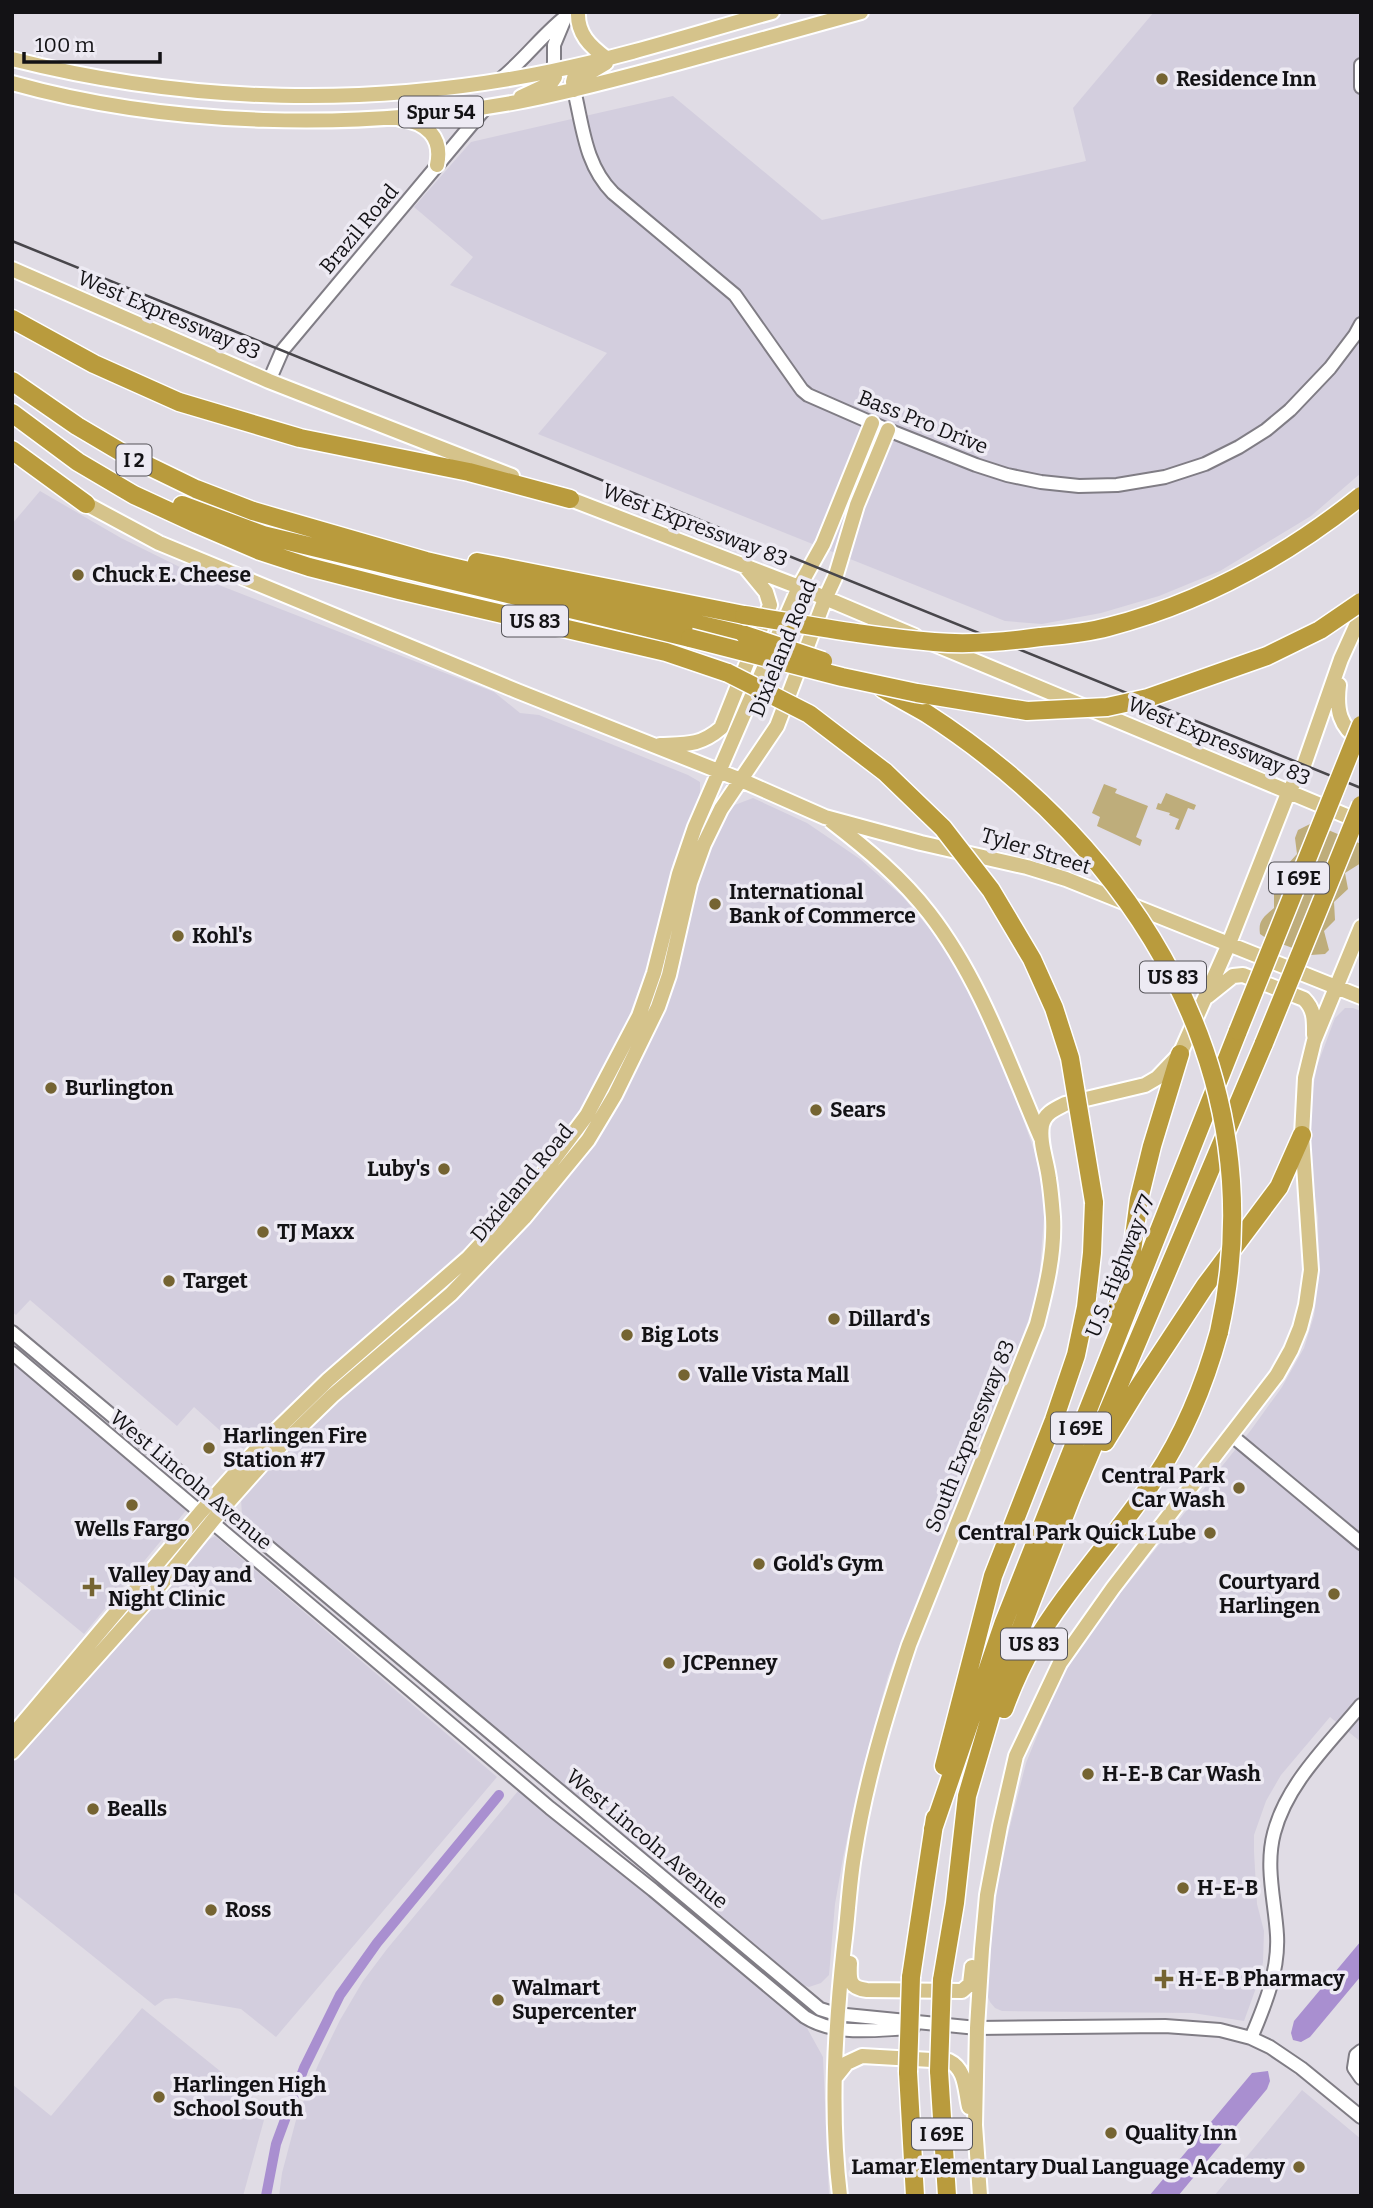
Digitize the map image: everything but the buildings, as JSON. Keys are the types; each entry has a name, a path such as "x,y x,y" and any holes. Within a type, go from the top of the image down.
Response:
{"highway":[{"path":"12,319 94,364 179,402 300,438 469,472 570,499"},
{"name":"I 2","path":"12,381 93,436 151,468 215,497 268,516"},
{"path":"13,413 140,486 263,536 842,677 917,693 1027,711 1107,707 1147,698 1267,656 1320,630 1361,602"},
{"name":"US 83","path":"13,413 78,462 134,495 260,551 309,567 399,590 666,652 728,673 809,714 886,772 943,828 991,890 1032,959 1054,1008 1070,1059 1094,1202 1092,1253 1088,1294 1076,1355 1054,1420 993,1576 946,1754 933,1829"},
{"path":"12,450 86,504"},
{"path":"268,516 411,548 744,615 935,642 1006,642 1105,628 1161,612 1198,597 1270,560 1322,527 1361,496"},
{"name":"US 83","path":"268,516 480,574 745,635 793,650 858,676 926,713 973,745 1018,781 1060,821 1099,865 1135,914 1167,965 1210,1064 1222,1108 1233,1178 1234,1230 1229,1282 1219,1332 1203,1384 1169,1455 1033,1646 1015,1679 967,1796"},
{"name":"U.S. Highway 77","path":"933,1829 1004,1622 1361,725"},
{"name":"I 69E","path":"947,2196 939,2071 942,1980 955,1903 967,1796 1001,1680 1072,1496 1264,1043 1361,805"},
{"path":"1094,1392 1132,1251 1139,1199 1148,1160 1180,1054"},
{"path":"1072,1496 1182,1320 1279,1187 1302,1135"},
{"name":"I 69E","path":"915,2196 908,2073 911,1977 933,1829"}],"main road":[{"path":"578,12 582,35 606,58"},
{"name":"Spur 54","path":"12,59 167,89 235,95 357,96 498,81 554,71 772,12"},
{"name":"Spur 54","path":"12,83 104,104 163,112 274,119 385,117 487,106 575,90 861,12"},
{"path":"575,90 574,78 589,73 622,53"},
{"path":"507,103 551,83 555,77 554,71"},
{"path":"385,117 406,120 425,128 440,153 437,165"},
{"name":"West Expressway 83","path":"12,269 269,381 799,587 1361,822"},
{"name":"Dixieland Road","path":"12,1737 216,1505 288,1416 468,1258 530,1191 580,1125 639,1016 662,946 686,850 799,587 823,544 872,423"},
{"name":"Dixieland Road","path":"216,1505 313,1413 451,1294 524,1217 581,1149 615,1095 659,1007 690,883 704,844 721,809 777,726 836,575 857,505 888,430"},
{"path":"12,459 86,504 159,543 741,780 825,817"},
{"path":"652,745 692,744 709,738 721,728 770,605 766,592 745,567"},
{"path":"1041,1138 1043,1121 1053,1110 1065,1104 1145,1084 1157,1078 1180,1054 1228,946 1288,793 1304,765 1342,659 1361,615"},
{"path":"1342,659 1336,703 1349,734 1361,741"},
{"name":"Tyler Street","path":"825,817 921,843 1027,867 1075,882 1228,946 1361,997"},
{"name":"South Expressway 83","path":"825,817 863,845 928,912 948,940 983,1001 1041,1138 1053,1218 1049,1272 1037,1324 918,1622 891,1697 853,1857 836,2014 835,2078 840,2196"},
{"path":"980,2196 975,2125 976,2028 987,1895 1016,1756 1060,1663 1113,1588 1277,1375 1291,1350 1303,1317 1311,1256 1302,1135 1305,1078 1314,1041 1361,926"},
{"path":"1204,1000 1233,976 1244,975 1304,999 1314,1016 1314,1041"},
{"name":"Dixieland Road","path":"12,1752 154,1593 205,1517"},
{"path":"852,1878 859,1887 850,1977 853,1986 860,1990 964,1990 970,1984 978,1919 987,1895"},
{"path":"835,2078 847,2063 862,2056 949,2061 958,2067 964,2079 975,2125"}],"street":[{"path":"554,71 554,45 570,13"},
{"path":"498,81 570,13"},
{"path":"1361,65 1361,87"},
{"name":"Bass Pro Drive","path":"575,90 592,164 600,180 612,193 736,295 802,390 818,401 1007,475 1079,486 1117,485 1165,477 1205,464 1266,430 1290,410 1330,368 1361,324"},
{"name":"Brazil Road","path":"269,381 282,351 487,106"},
{"name":"West Lincoln Avenue","path":"12,1332 820,2009 836,2014 976,2028 1165,2026 1220,2030 1251,2038 1270,2047 1301,2068 1361,2117"},
{"name":"West Lincoln Avenue","path":"12,1353 551,1808 653,1889 805,2017 836,2030"},
{"path":"1231,1435 1361,1543"},
{"path":"1251,2038 1266,2003 1277,1949 1270,1876 1274,1831 1301,1777 1361,1705"},
{"path":"836,2030 976,2028"},
{"path":"1361,2051 1356,2055 1354,2068 1361,2078"}],"shaded area":[{"path":"1154,12 1361,12 1361,473 1311,516 1220,571 1159,596 1101,613 1042,624 1005,621 538,434 607,353 450,285 473,257 414,207 471,142 673,96 822,220 1086,161 1073,108"},
{"path":"40,491 121,538 206,580 494,692 520,713 539,715 700,782 700,793 673,863 651,957 607,1064 581,1108 550,1152 465,1248 243,1448 237,1446 194,1407 177,1426 30,1300 16,1315 12,1312 12,524"},
{"path":"1104,784 1117,789 1115,793 1148,806 1136,837 1142,840 1140,846 1097,826 1100,817 1092,813"},
{"path":"1166,793 1196,805 1194,810 1188,808 1179,830 1175,829 1179,819 1156,809"},
{"path":"753,798 807,823 860,859 903,897 929,928 969,990 1021,1113 1035,1153 1043,1192 1044,1217 1039,1281 1032,1310 1002,1392 888,1676 859,1782 843,1858 835,1904 829,1975 821,1983 809,1987 803,1985 242,1516 241,1498 325,1412 469,1285 509,1244 573,1170 609,1118 654,1034 675,975 706,857 721,820 732,806"},
{"path":"1312,823 1361,844 1361,863 1345,873 1348,889 1334,902 1335,920 1324,931 1329,950 1325,954 1311,955 1266,938 1260,934 1260,925 1262,919 1274,908 1274,894 1288,878 1287,865 1297,854 1295,838 1298,830"},
{"path":"1345,1008 1361,1011 1361,1742 1330,1717 1281,1775 1266,1801 1254,1835 1257,1904 1264,1931 1263,1962 1244,2021 1193,2013 1002,2011 995,2008 986,1992 1000,1866 1026,1763 1059,1682 1094,1626 1251,1430 1282,1387 1304,1348 1314,1316 1319,1278 1318,1217 1311,1169 1309,1110 1317,1066 1335,1018"},
{"path":"12,1359 188,1508 84,1634 12,1575"},
{"path":"215,1536 497,1777 276,2037 241,2009 176,1998 165,1999 155,2006 12,1891 12,1763 165,1591 204,1542"},
{"path":"518,1791 572,1831 769,1993 807,2028 823,2057 829,2196 279,2196 296,2120 318,2065 363,1981"},
{"path":"1361,1941 1361,1976 1310,2037 1301,2042 1293,2040 1291,2033 1294,2021"},
{"name":"Harlingen High School South","path":"142,2008 267,2109 243,2196 12,2196 12,2084 51,2116"},
{"path":"1268,2071 1270,2081 1267,2089 1178,2196 1149,2196 1252,2073"},
{"name":"Lamar Elementary Dual Language Academy","path":"1302,2090 1361,2139 1361,2196 1214,2196"}],"waterway":[{"path":"266,2196 276,2144 304,2068 340,1995 377,1943 499,1795"}],"railway":[{"path":"12,241 1361,788"}],"place":[{"name":"Residence Inn","path":"1162,79"},
{"name":"Chuck E. Cheese","path":"78,575"},
{"name":"International Bank of Commerce","path":"715,904"},
{"name":"Kohl's","path":"178,936"},
{"name":"Burlington","path":"51,1088"},
{"name":"Sears","path":"816,1110"},
{"name":"Luby's","path":"444,1169"},
{"name":"TJ Maxx","path":"263,1232"},
{"name":"Target","path":"169,1281"},
{"name":"Dillard's","path":"834,1319"},
{"name":"Big Lots","path":"627,1335"},
{"name":"Valle Vista Mall","path":"684,1375"},
{"name":"Harlingen Fire Station #7","path":"209,1448"},
{"name":"Central Park Car Wash","path":"1239,1488"},
{"name":"Wells Fargo","path":"132,1505"},
{"name":"Central Park Quick Lube","path":"1210,1533"},
{"name":"Gold's Gym","path":"759,1564"},
{"name":"Valley Day and Night Clinic","path":"92,1587"},
{"name":"Courtyard Harlingen","path":"1334,1594"},
{"name":"JCPenney","path":"669,1663"},
{"name":"H-E-B Car Wash","path":"1088,1774"},
{"name":"Bealls","path":"93,1809"},
{"name":"H-E-B","path":"1183,1888"},
{"name":"Ross","path":"211,1910"},
{"name":"H-E-B Pharmacy","path":"1164,1979"},
{"name":"Walmart Supercenter","path":"498,2000"},
{"name":"Harlingen High School South","path":"159,2097"},
{"name":"Quality Inn","path":"1111,2133"},
{"name":"Lamar Elementary Dual Language Academy","path":"1299,2167"}]}
